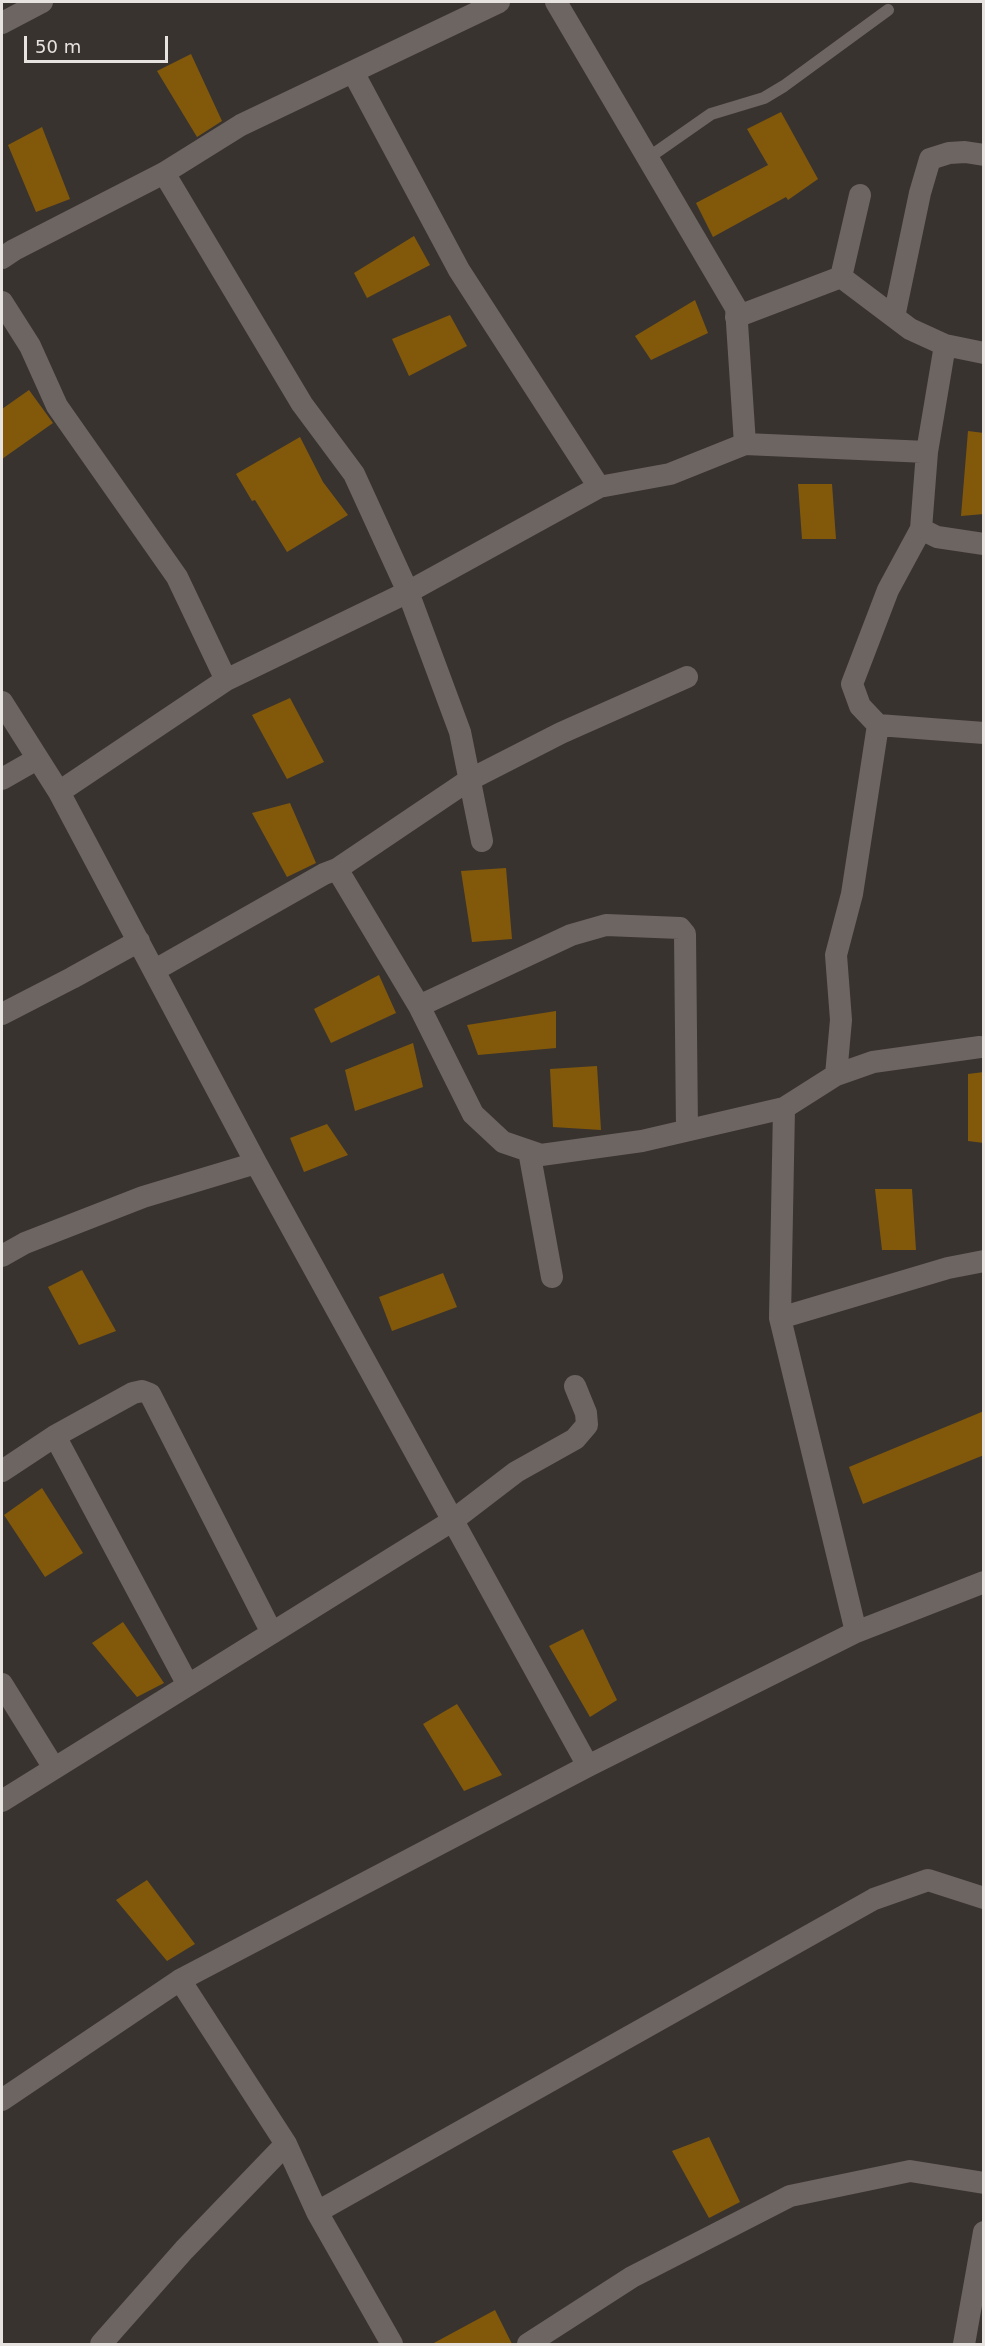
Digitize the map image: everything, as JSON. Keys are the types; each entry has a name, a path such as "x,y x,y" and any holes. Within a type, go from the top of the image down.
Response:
{"street":[{"path":"2,23 42,2"},
{"path":"2,258 164,173 241,125 499,2"},
{"path":"556,2 736,308 745,444"},
{"path":"353,72 459,270 599,487"},
{"path":"894,317 920,193 930,159 949,153 965,152 984,155"},
{"path":"164,173 302,404 354,474 408,592 460,732 482,841"},
{"path":"841,277 860,195"},
{"path":"736,317 841,277"},
{"path":"841,277 910,329 945,345 984,353"},
{"path":"2,302 30,346 57,406 177,578 226,680"},
{"path":"945,345 927,452 921,529 888,590 852,684 860,706 878,725 984,733"},
{"path":"59,792 226,680 408,592 599,487 670,474 745,444 927,452"},
{"path":"921,529 937,537 984,544"},
{"path":"155,970 324,873 337,869 470,780 561,734 687,677"},
{"path":"2,702 59,792 256,1163 588,1766"},
{"path":"836,1075 841,1020 836,955 852,894 878,725"},
{"path":"2,779 37,759"},
{"path":"337,869 419,1006 473,1114 502,1142 541,1155 642,1141 784,1108 836,1075 873,1062 980,1047"},
{"path":"419,1006 571,935 606,925 680,928 685,934 687,1131"},
{"path":"2,1014 139,941"},
{"path":"784,1108 780,1318 856,1632"},
{"path":"529,1151 552,1277"},
{"path":"2,1256 25,1243 143,1197 256,1163"},
{"path":"780,1318 948,1268 984,1261"},
{"path":"2,1801 452,1521 516,1472 575,1439 587,1425 586,1413 575,1386"},
{"path":"2,1471 55,1436 133,1393 142,1391 150,1394 272,1633"},
{"path":"55,1436 188,1685"},
{"path":"2,2100 180,1980 588,1766 856,1632 984,1582"},
{"path":"2,1684 54,1768"},
{"path":"317,2212 874,1899 928,1880 984,1898"},
{"path":"180,1980 286,2144 317,2212 392,2344"},
{"path":"101,2344 184,2250 286,2144"},
{"path":"528,2344 632,2277 790,2196 910,2171 984,2183"},
{"path":"964,2344 984,2232"}],"lane":[{"path":"648,158 711,114 764,98 784,86 888,10"}],"building":[{"path":"191,54 222,121 197,137 157,71"},
{"path":"781,112 818,179 788,200 786,197 713,237 696,203 768,165 747,129"},
{"path":"42,127 70,199 36,212 8,145"},
{"path":"414,236 430,265 367,298 354,273"},
{"path":"695,300 708,333 651,360 635,336"},
{"path":"450,315 467,346 409,376 392,339"},
{"path":"29,390 53,423 2,459 2,409"},
{"path":"968,431 984,433 984,514 961,516"},
{"path":"300,437 323,482 348,515 287,552 236,474"},
{"path":"798,484 832,484 836,539 802,539"},
{"path":"290,698 324,762 287,779 252,715"},
{"path":"290,803 316,863 287,877 252,813"},
{"path":"506,868 512,939 472,942 461,871"},
{"path":"379,975 396,1013 331,1043 314,1009"},
{"path":"556,1011 556,1048 478,1055 467,1025"},
{"path":"413,1043 423,1087 355,1111 345,1070"},
{"path":"597,1066 601,1130 553,1127 550,1069"},
{"path":"984,1072 984,1143 968,1141 968,1074"},
{"path":"327,1124 348,1155 304,1172 290,1138"},
{"path":"875,1189 912,1189 916,1250 882,1250"},
{"path":"82,1270 116,1331 79,1345 48,1287"},
{"path":"443,1273 457,1307 392,1331 379,1297"},
{"path":"984,1411 984,1455 863,1504 849,1467"},
{"path":"42,1488 83,1553 45,1577 4,1515"},
{"path":"123,1622 164,1683 137,1697 92,1643"},
{"path":"583,1629 617,1700 590,1717 549,1646"},
{"path":"457,1704 502,1775 464,1791 423,1724"},
{"path":"147,1880 195,1944 167,1961 116,1900"},
{"path":"709,2137 740,2202 709,2218 672,2151"},
{"path":"495,2310 512,2344 432,2344"}]}
